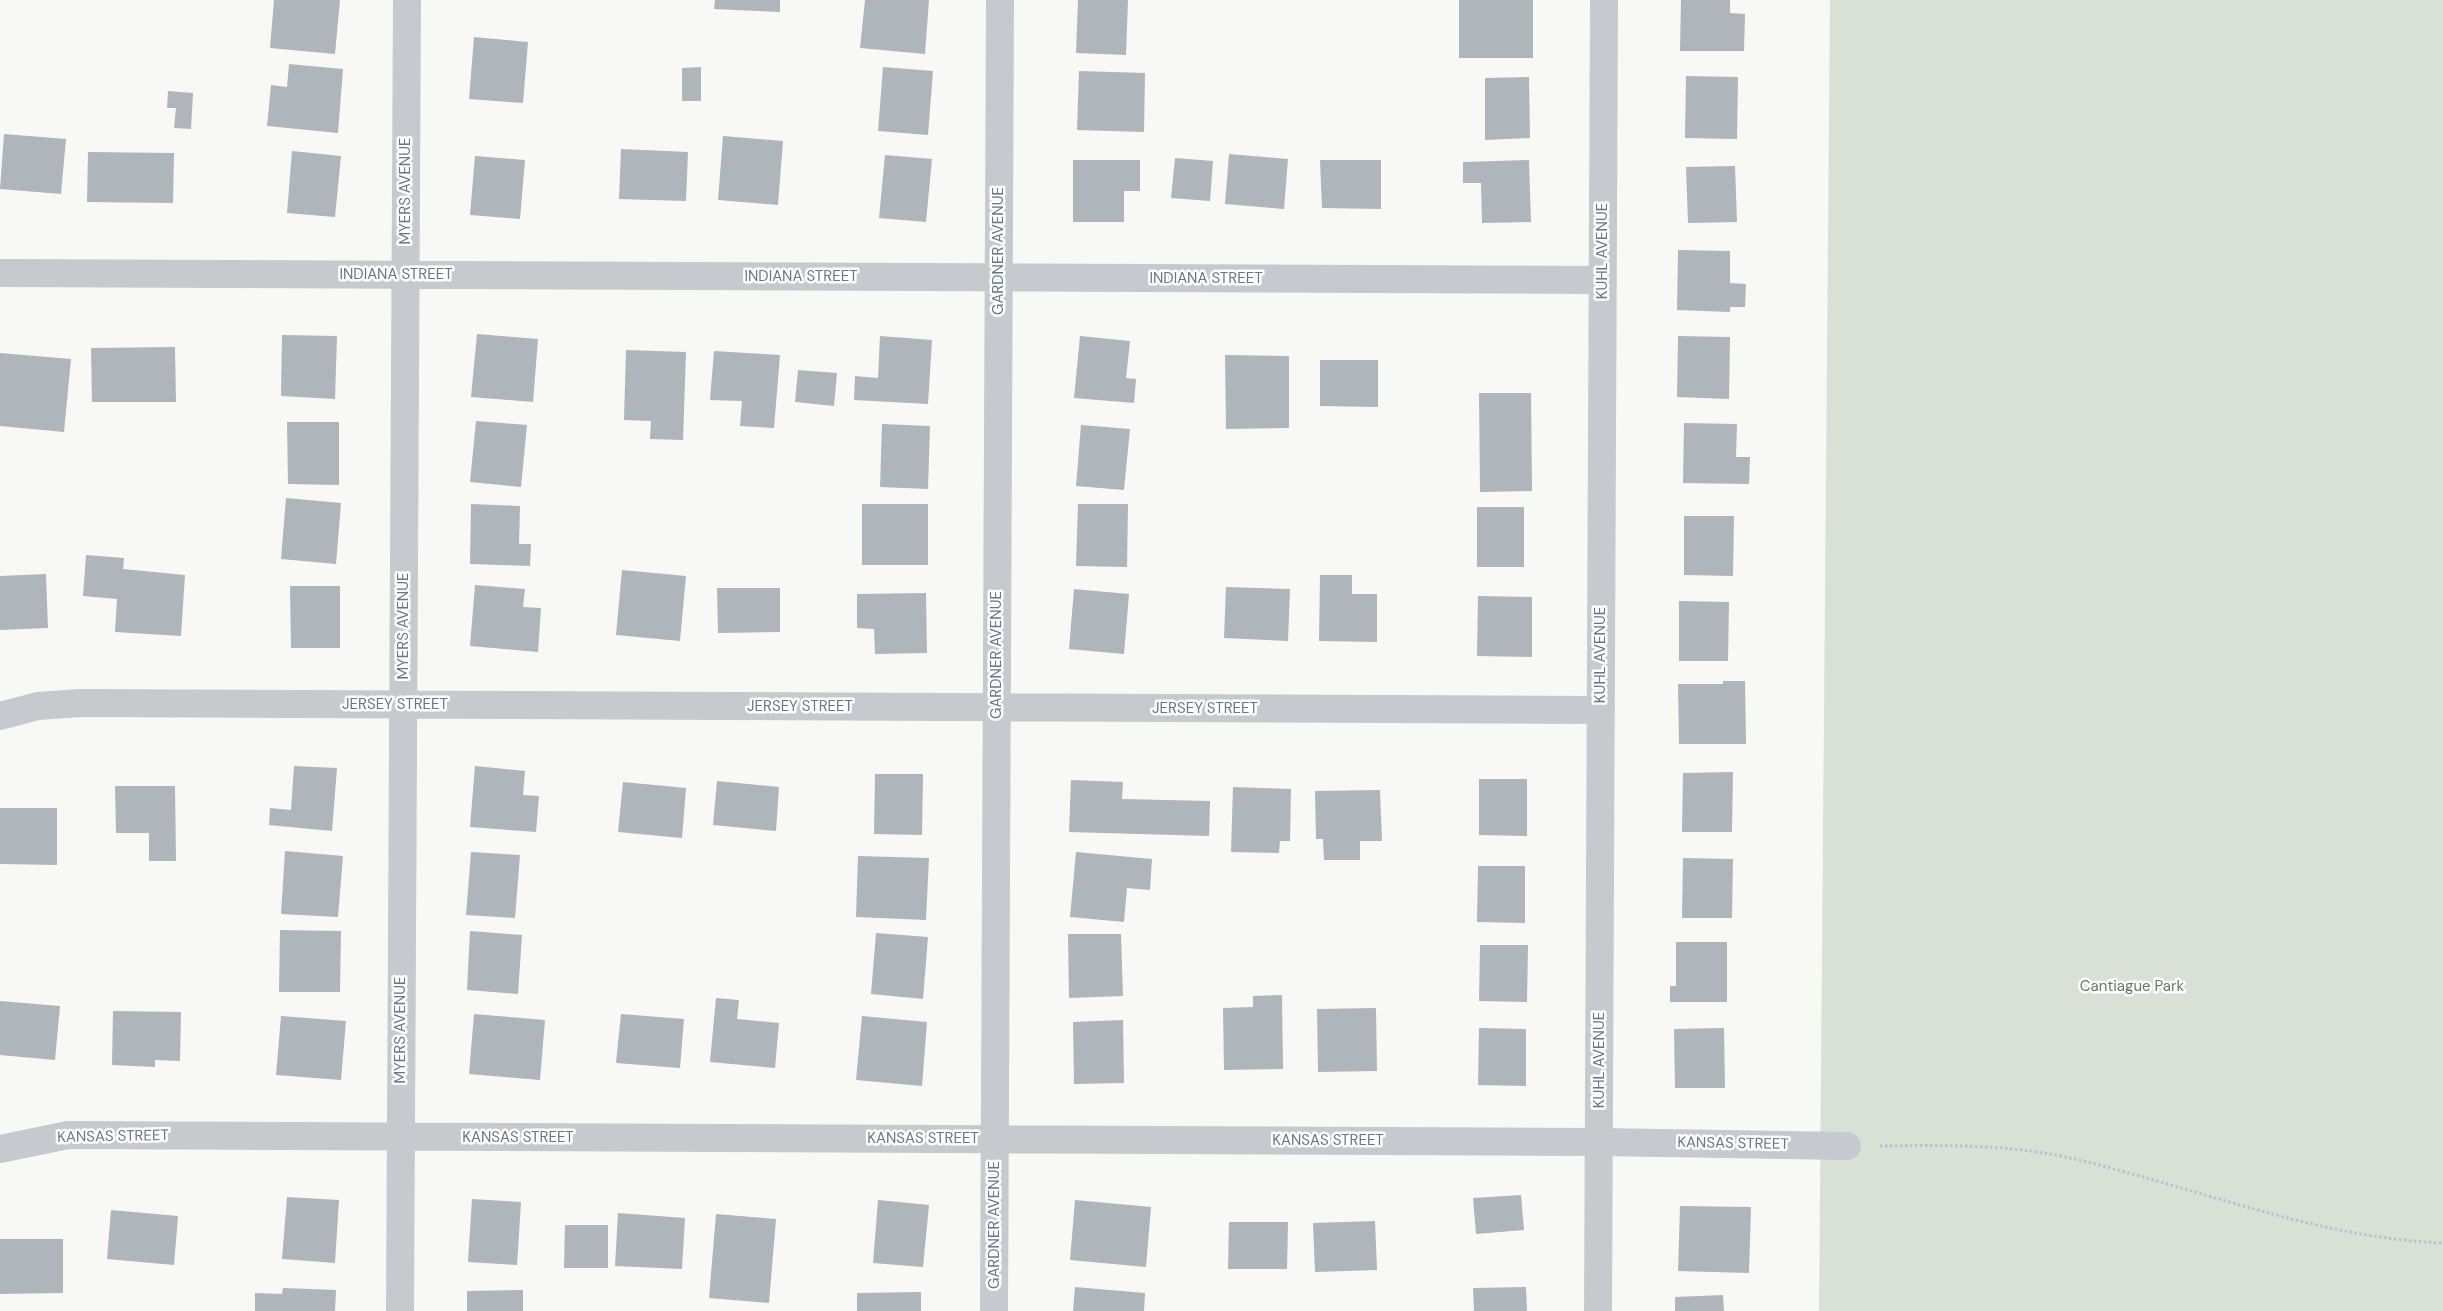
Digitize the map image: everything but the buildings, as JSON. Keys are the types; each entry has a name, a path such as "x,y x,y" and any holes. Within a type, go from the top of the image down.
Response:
{"street":[{"name":"MYERS AVENUE","path":"400,1311 407,0"},
{"name":"GARDNER AVENUE","path":"994,1311 1000,0"},
{"name":"KUHL AVENUE","path":"1598,1311 1604,0"},
{"name":"INDIANA STREET","path":"0,273 1603,280"},
{"name":"JERSEY STREET","path":"0,716 38,706 80,703 1601,710"},
{"name":"KANSAS STREET","path":"0,1149 68,1135 1599,1142 1847,1146"}],"path":[{"path":"1847,1146 1975,1145 2078,1160 2289,1219 2404,1242 2443,1243"}],"green space":[{"name":"Cantiague Park","path":"1830,0 2443,0 2443,1311 1819,1311"}]}
